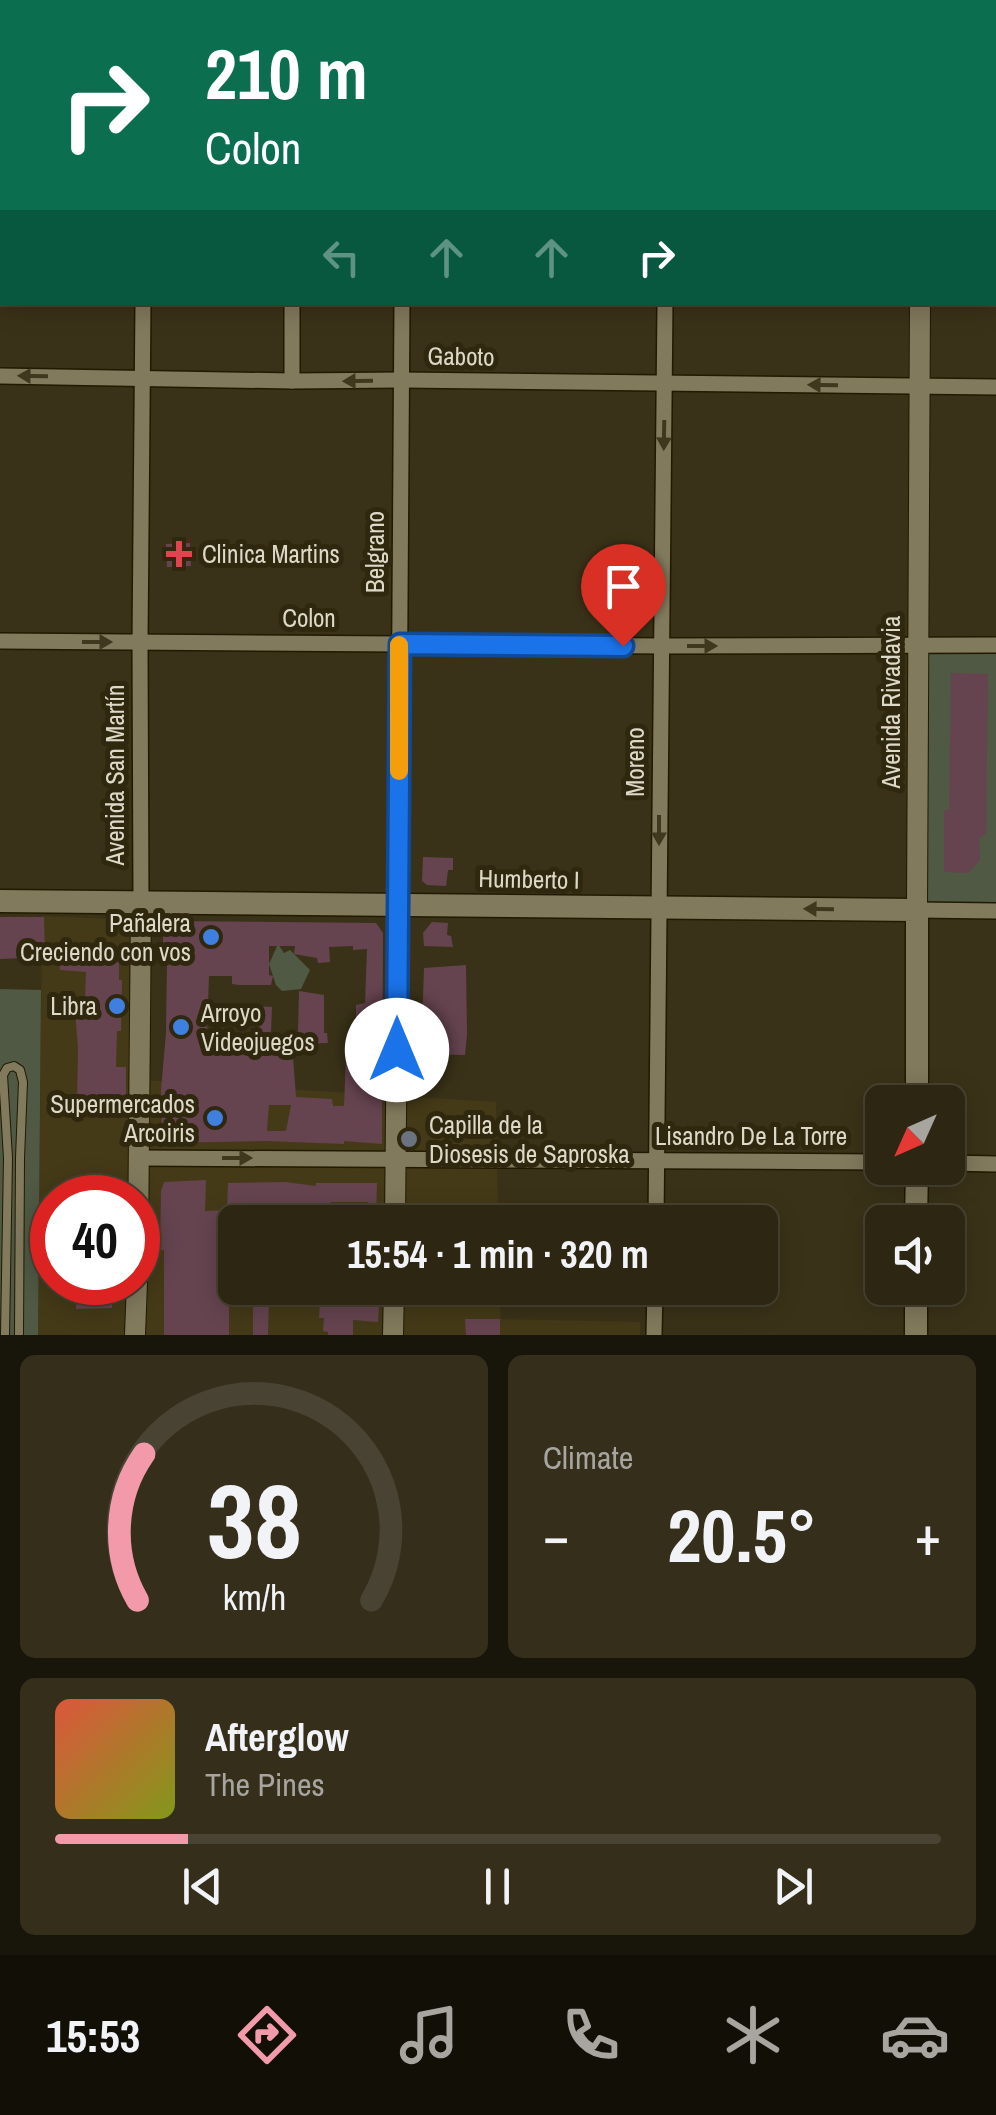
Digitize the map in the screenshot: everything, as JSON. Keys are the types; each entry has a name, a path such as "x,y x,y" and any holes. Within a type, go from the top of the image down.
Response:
{"main road":[{"name":"Humberto I","path":"0,901 917,910"},
{"name":"Avenida Rivadavia","path":"917,910 917,1085"},
{"path":"916,1305 916,1335"}],"street":[{"name":"Avenida San Martín","path":"140,1175 143,305"},
{"path":"292,305 292,382"},
{"name":"Belgrano","path":"395,1205 402,305"},
{"name":"Moreno","path":"656,1205 665,305"},
{"name":"Avenida Rivadavia","path":"917,910 920,305"},
{"name":"Gaboto","path":"0,376 996,387"},
{"name":"Colon","path":"0,641 996,645"},
{"path":"917,910 996,911"},
{"name":"Lisandro De La Torre","path":"140,1158 865,1162"},
{"path":"965,1163 996,1164"},
{"path":"135,1335 136,1305"},
{"path":"394,1305 394,1335"},
{"path":"654,1335 655,1305"}],"lane":[{"path":"4,1335 8,1158 3,1075 14,1066 24,1082 19,1335"}],"shaded area":[{"path":"42,916 141,920 141,1080 496,1102 498,1205 218,1205 218,1305 500,1305 501,1319 640,1322 640,1335 38,1335 38,1305 160,1305 160,1175 40,1175"}],"green space":[{"path":"996,645 996,911 917,910 918,646"},
{"path":"278,944 284,953 290,950 310,970 301,989 282,991 276,985 269,964"},
{"path":"0,989 41,990 39,1175 30,1175 30,1305 38,1305 38,1335 0,1335"}],"building":[{"path":"190,543 191,566 167,567 166,544"},
{"path":"951,673 988,674 986,833 979,838 980,860 968,873 944,872"},
{"path":"423,857 453,858 446,886 422,881"},
{"path":"0,917 44,917 45,953 0,959"},
{"path":"163,921 376,923 383,933 382,1144 162,1143 167,962 184,962 185,951 163,948","holes":["269,946 295,946 294,954 317,958 318,963 330,962 329,947 367,949 365,1003 356,1005 356,1034 347,1033 344,1106 333,1106 332,1099 296,1097 292,1044 328,1043 324,1033 324,995 299,991 298,1034 271,1033 272,1007 253,1006 253,1034 207,1034 209,976 232,976 232,984 271,985","269,1105 291,1105 286,1131 267,1131"]},
{"path":"432,922 448,923 447,935 451,936 453,947 424,946 423,933"},
{"path":"60,962 119,962 121,1031 117,1031 116,1067 126,1067 126,1101 77,1102 74,998 85,998 86,972 60,970"},
{"path":"466,965 465,1055 421,1054 424,968"},
{"path":"206,1180 205,1211 218,1210 218,1305 253,1305 229,1306 229,1335 164,1335 164,1250 160,1250 164,1182"},
{"path":"228,1183 377,1183 376,1205 227,1205"},
{"path":"76,1305 112,1305 112,1308 76,1309"},
{"path":"253,1305 269,1305 268,1335 253,1335"},
{"path":"320,1305 379,1306 378,1322 353,1320 353,1335 328,1335 323,1331 324,1318 319,1318"},
{"path":"465,1319 500,1319 500,1335 466,1335"}],"slow traffic":[{"path":"399,645 399,771"}],"place":[{"name":"Clinica Martins","path":"179,554"},
{"name":"Pañalera Creciendo con vos","path":"211,937"},
{"name":"Libra","path":"117,1006"},
{"name":"Arroyo Videojuegos","path":"181,1027"},
{"name":"Supermercados Arcoiris","path":"215,1118"},
{"name":"Capilla de la Diosesis de Saproska","path":"409,1139"}],"route":[{"path":"397,1050 400,644 623,646"}]}
